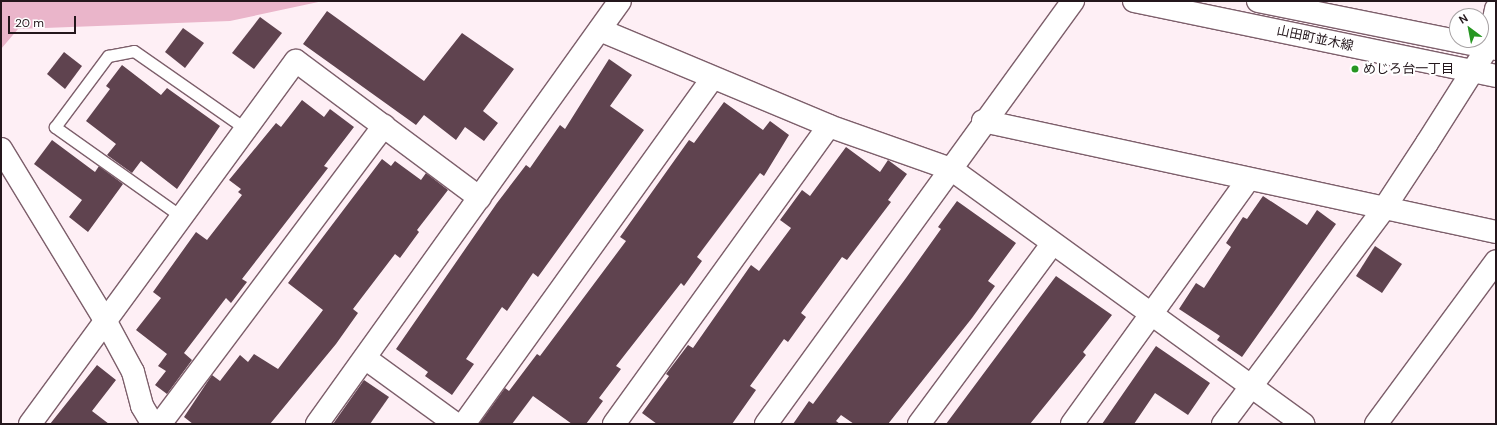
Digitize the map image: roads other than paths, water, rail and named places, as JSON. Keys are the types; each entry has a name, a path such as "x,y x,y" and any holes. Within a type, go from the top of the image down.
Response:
{"street":[{"path":"317,424 620,1"},
{"path":"766,424 951,169 983,121 1073,1"},
{"name":"山田町並木線","path":"1134,1 1496,76"},
{"name":"山田町並木線","path":"1258,1 1492,48"},
{"path":"1223,424 1383,210 1472,70 1492,48 1496,9"},
{"path":"600,30 712,79 829,126 951,169 1052,244 1154,313 1303,424"},
{"path":"30,424 296,61 480,198"},
{"path":"464,424 712,79"},
{"path":"983,121 1383,210 1496,232"},
{"path":"160,424 384,126"},
{"path":"614,424 829,126"},
{"path":"1,149 106,322 133,372 142,406 153,424"},
{"path":"1072,424 1154,313 1248,179"},
{"path":"919,424 1052,244"},
{"path":"1376,424 1496,261"},
{"path":"365,358 456,424"}],"lane":[{"path":"182,217 55,127 108,56 134,51 246,129"}],"place":[{"name":"めじろ台一丁目","path":"1355,69"}]}
